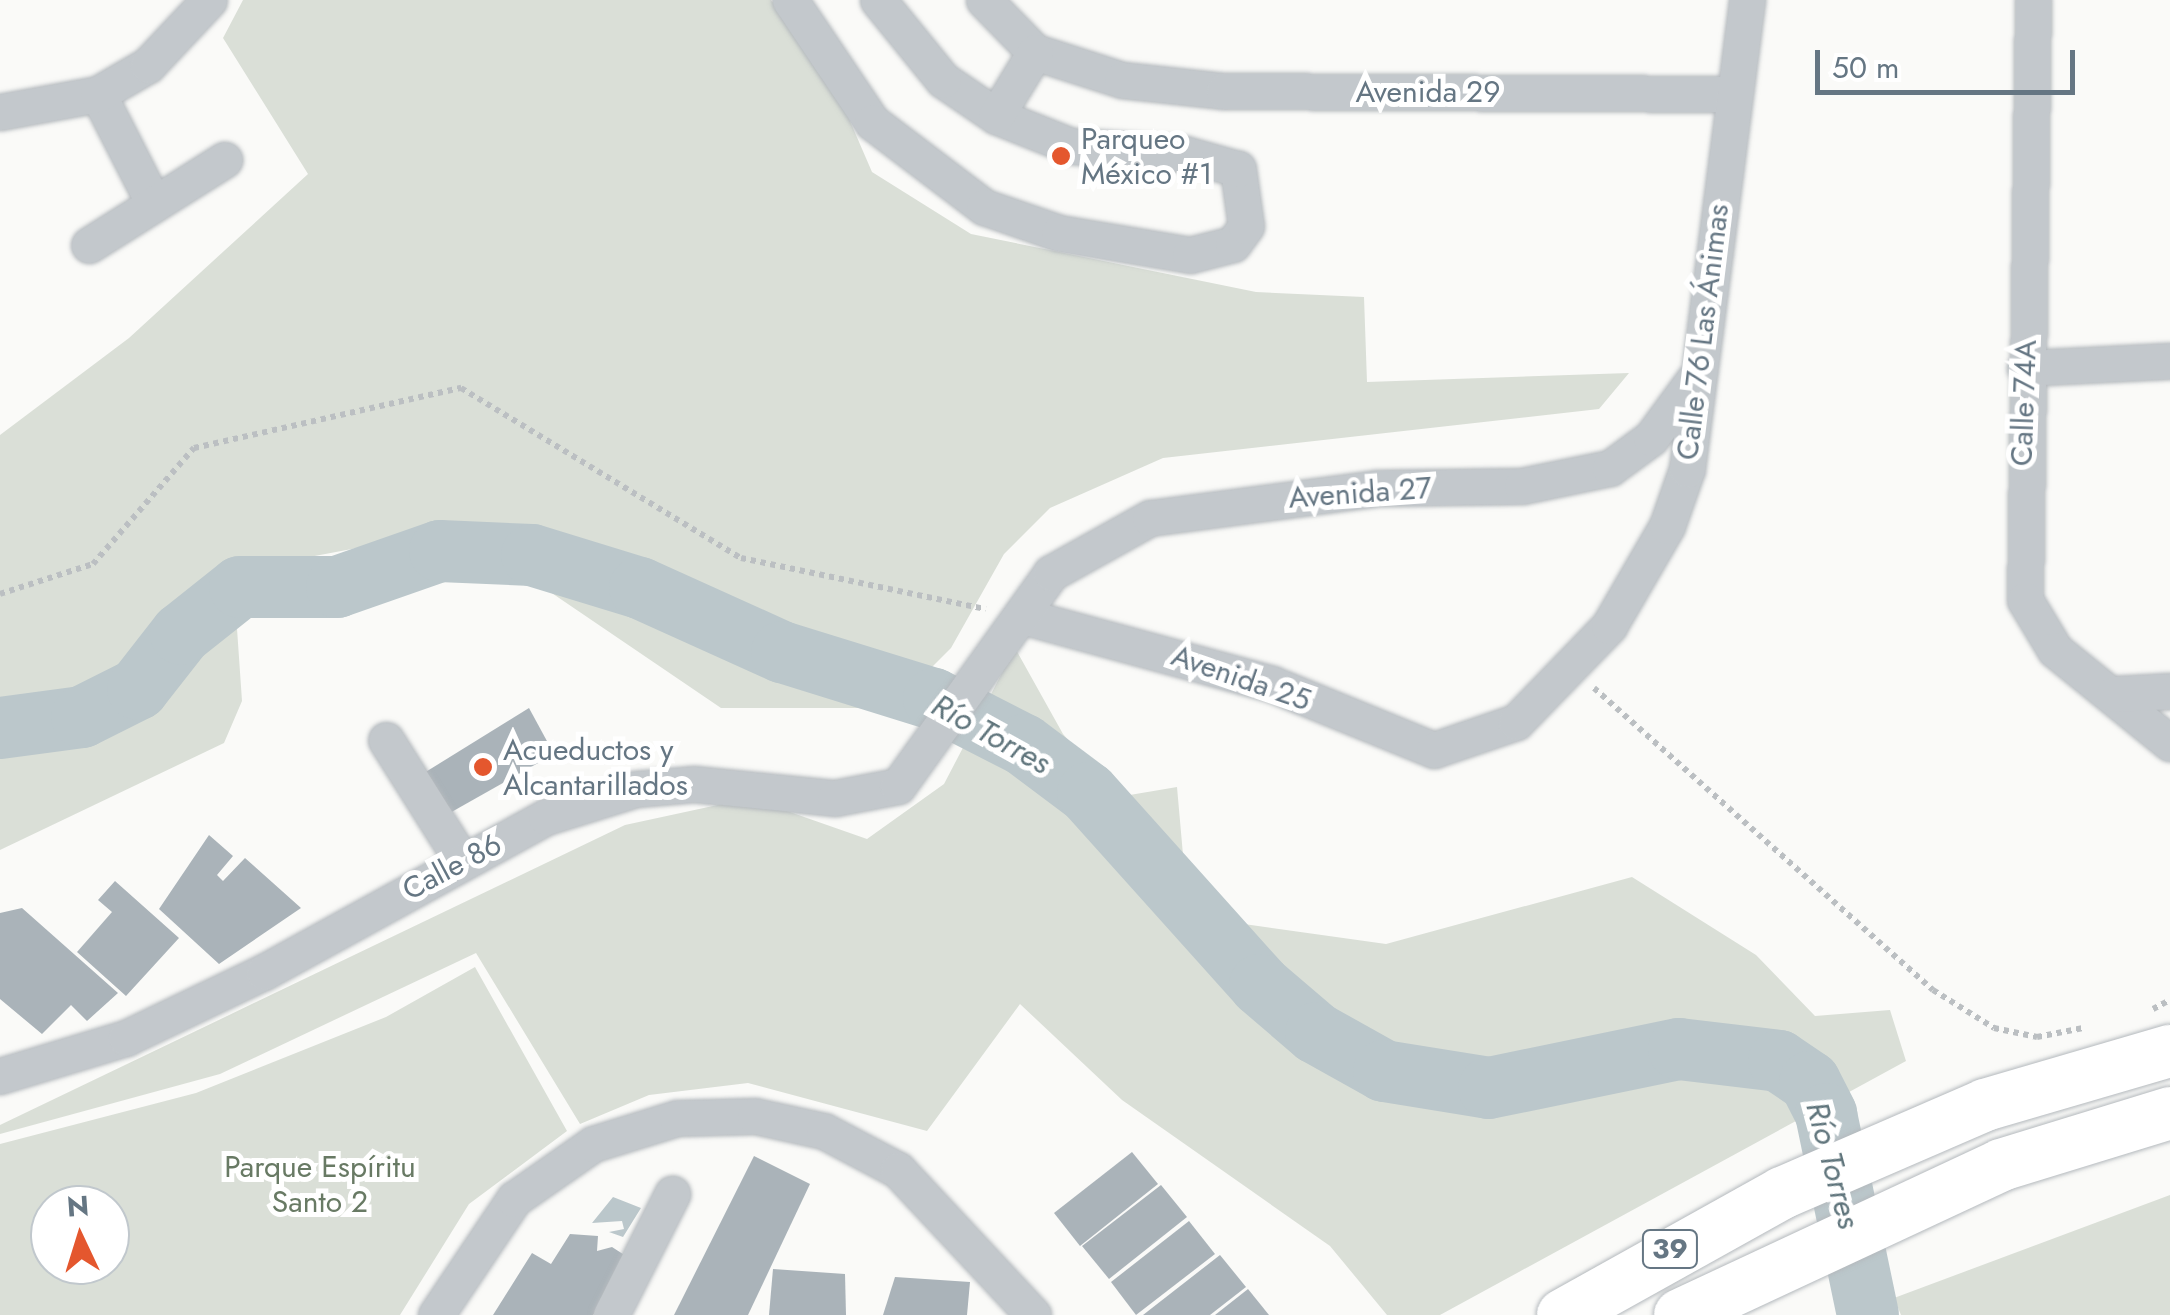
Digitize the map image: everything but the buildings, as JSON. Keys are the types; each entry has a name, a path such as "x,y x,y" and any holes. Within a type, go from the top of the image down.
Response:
{"highway":[{"name":"39","path":"1564,1315 1782,1193 2155,1032"},
{"name":"39","path":"1680,1315 1816,1247 2001,1165 2170,1113"}],"street":[{"path":"0,112 98,94 148,65 209,0"},
{"path":"790,0 872,122 984,207 1059,233 1190,255 1233,244 1246,226 1247,186 1219,159 1072,146 996,116 943,80 878,0"},
{"path":"984,0 1035,52 996,116"},
{"name":"Calle 76 Las Ánimas","path":"1456,750 1516,722 1575,671 1667,526 1687,469 1695,378 1748,0"},
{"name":"Calle 74A","path":"2033,0 2025,368 2025,600 2055,650 2114,694 2170,744"},
{"name":"Avenida 29","path":"1035,52 1122,80 1224,91 1734,94"},
{"path":"98,94 154,204"},
{"path":"89,245 224,160"},
{"path":"2025,368 2170,361"},
{"name":"Avenida 27","path":"922,763 978,673 1051,573 1150,518 1376,488 1522,486 1610,468 1651,438 1695,378"},
{"name":"Avenida 25","path":"1022,616 1205,663 1400,740 1456,750"},
{"path":"2114,694 2170,691"},
{"path":"386,740 461,859"},
{"name":"Calle 86","path":"0,1076 126,1038 264,972 461,859 546,817 636,789 762,786 868,798 922,763"},
{"path":"436,1315 514,1200 593,1144 677,1118 755,1116 824,1131 898,1170 1033,1315"},
{"path":"610,1315 672,1194"}],"path":[{"path":"0,594 92,564 194,448 461,388 741,558 1022,616"},
{"path":"1575,671 1933,990 1994,1028 2037,1037 2093,1026"},
{"path":"2155,1032 2170,1000"}],"green space":[{"path":"243,0 771,0 840,98 872,172 971,234 1256,292 1364,297 1367,382 1629,373 1599,409 1163,458 1050,508 1004,554 951,648 891,708 721,708 537,583 437,533 288,561 236,614 242,701 224,743 0,850 0,435 129,338 308,174 223,38"},
{"path":"1015,648 1063,734 1118,797 1177,787 1184,866 1237,923 1386,944 1632,877 1756,955 1815,1016 1890,1010 1906,1061 1440,1315 1387,1315 1330,1246 1122,1100 1020,1004 927,1131 748,1083 649,1095 580,1124 476,953 220,1074 0,1134 0,1125 625,825 750,798 867,839 944,784"},
{"name":"Parque Espíritu Santo 2","path":"475,967 567,1131 469,1204 400,1315 0,1315 0,1144 196,1093 386,1017"},
{"path":"2170,1195 2170,1315 1901,1315 1894,1298"}],"shaded area":[{"path":"613,1197 641,1208 623,1237 609,1232 624,1229 622,1221 592,1223"}],"waterway":[{"name":"Río Torres","path":"0,728 82,717 138,689 181,634 240,587 337,587 440,551 532,555 640,588 782,652 934,699 1024,745 1088,793 1260,985 1316,1033 1384,1071 1489,1088 1679,1049 1779,1061 1810,1082 1826,1114 1868,1315"}],"place":[{"name":"Parqueo México #1","path":"1061,156"},
{"name":"Acueductos y Alcantarillados","path":"483,767"}]}
